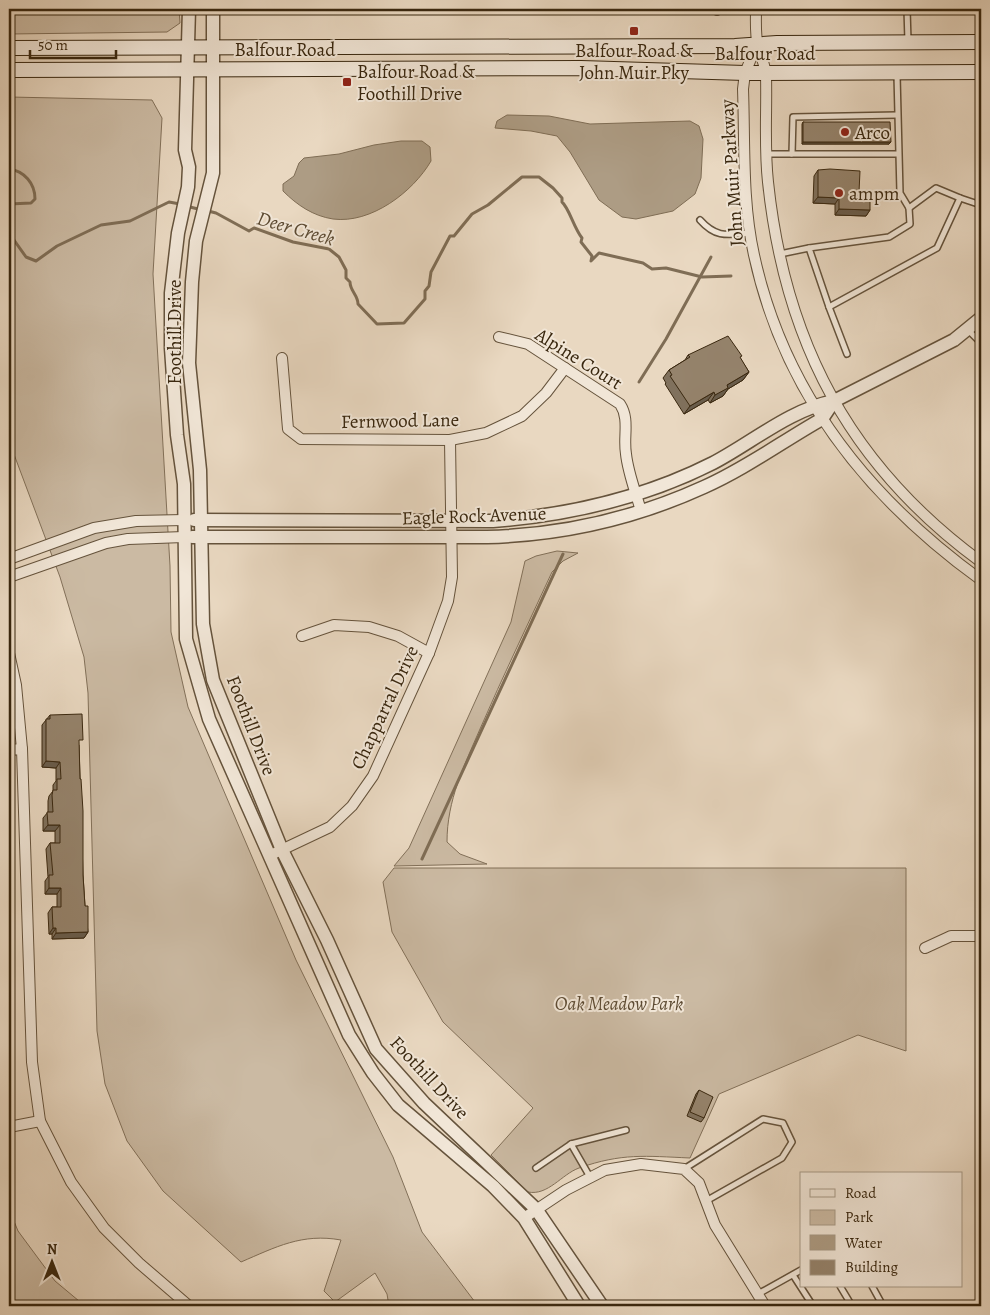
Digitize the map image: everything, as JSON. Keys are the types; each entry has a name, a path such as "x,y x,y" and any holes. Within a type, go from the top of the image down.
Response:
{"main road":[{"name":"Balfour Road","path":"9,48 981,42"},
{"name":"Balfour Road","path":"9,70 581,68 745,73 981,72"}],"street":[{"name":"Foothill Drive","path":"189,9 185,150 189,167 188,187 178,233 171,293 171,348 177,435 184,484 186,639 209,719 349,1035 373,1073 398,1105 493,1186 524,1218 579,1306"},
{"name":"Foothill Drive","path":"213,9 213,173 196,241 192,282 190,363 200,470 203,624 213,680 282,850 327,940 376,1049 424,1103 536,1209 602,1306"},
{"name":"John Muir Parkway","path":"756,9 757,44 766,73 765,154 778,255 803,335 834,400 862,446 890,481 931,522 981,562"},
{"name":"John Muir Parkway","path":"757,44 745,73 743,89 745,148 750,233 754,256 769,308 814,405 844,453 882,494 934,544 981,580"},
{"name":"Eagle Rock Avenue","path":"184,520 451,521 527,518 601,505 636,495 686,476 715,462 814,405 834,400 954,340 981,318"},
{"name":"Alpine Court","path":"499,337 528,344 610,396 624,411 626,454 641,511"},
{"name":"Fernwood Lane","path":"282,358 288,429 301,439 450,440 486,433 522,416 546,393 565,368"},
{"name":"Eagle Rock Avenue","path":"184,537 519,536 575,528 641,511 705,487 822,419 834,400"},
{"name":"Chapparral Drive","path":"270,855 330,827 352,806 373,776 429,653 448,601 452,577 450,440"},
{"path":"9,559 94,528 136,521 184,520"},
{"path":"9,578 106,542 128,538 184,537"},
{"path":"302,636 334,625 369,627 398,636 429,653"},
{"path":"9,652 16,685 22,749 32,1062 40,1121 71,1182 104,1228 139,1263 189,1306"},
{"path":"9,750 22,749"},
{"path":"925,948 951,936 981,936"},
{"path":"9,1127 40,1121"},
{"path":"524,1218 536,1209 605,1170 641,1164 684,1169 699,1183 715,1225 764,1306"}],"lane":[{"path":"907,9 908,42"},
{"path":"778,255 809,248 888,237 910,224 909,208 900,192 897,72"},
{"path":"792,154 793,118 897,115"},
{"path":"765,154 898,154"},
{"path":"909,208 936,188 981,205"},
{"path":"829,307 937,248 960,198"},
{"path":"700,220 708,229 718,234 750,233"},
{"path":"809,248 847,354"},
{"path":"968,330 981,343"},
{"path":"684,1169 763,1119 783,1123 792,1142 782,1158 706,1202"},
{"path":"536,1168 571,1144 626,1130"},
{"path":"571,1144 590,1178"},
{"path":"757,1295 800,1271"},
{"path":"793,1275 800,1286"},
{"path":"801,1288 813,1306"},
{"path":"841,1288 852,1306"},
{"path":"873,1288 883,1306"}],"green space":[{"path":"9,9 179,9 180,23 167,32 9,34"},
{"path":"9,97 152,100 162,118 153,274 170,566 171,632 188,707 296,960 393,1157 422,1232 478,1306 389,1306 387,1294 375,1273 335,1302 324,1291 341,1240 314,1238 301,1240 241,1262 163,1191 127,1141 105,1084 97,1031 88,693 84,657 60,577 9,441"},
{"path":"557,551 578,553 563,561 552,572 468,756 453,798 447,842 460,854 487,864 394,866 409,848 511,622 525,561"},
{"name":"Oak Meadow Park","path":"394,868 906,868 906,1051 858,1035 719,1094 690,1158 646,1156 608,1160 579,1168 542,1191 528,1192 491,1155 533,1108 443,1022 392,932 383,882"},
{"path":"9,1209 18,1231 55,1281 85,1306 9,1306"}],"water":[{"path":"507,115 549,116 590,124 690,121 699,126 703,139 701,178 695,194 673,211 636,219 622,217 599,200 570,152 557,136 531,131 495,128 497,121"},
{"path":"401,141 422,141 430,147 431,161 423,173 402,194 376,211 347,219 326,218 306,209 283,191 283,184 294,176 299,163 304,158 339,154 374,145"}],"building":[{"path":"803,122 890,122 891,142 803,142"},
{"path":"818,170 860,171 859,192 870,192 870,210 839,209 839,198 818,197"},
{"path":"728,336 742,356 740,357 749,372 727,385 728,388 715,395 714,392 690,406 670,376 672,375 669,370 690,357 688,355"},
{"path":"82,714 83,740 79,740 80,779 83,811 83,875 85,906 88,906 88,932 56,933 56,928 53,928 52,907 61,907 61,888 49,888 49,875 53,875 50,843 60,843 60,825 48,825 47,812 53,812 53,790 57,790 57,779 61,779 60,762 46,761 46,719 50,719 50,715"},
{"path":"699,1090 713,1097 704,1118 690,1112"}],"waterway":[{"name":"Deer Creek","path":"9,169 19,172 28,179 33,188 35,199 31,203 9,204"},
{"name":"Deer Creek","path":"208,211 216,213 249,231 254,228 293,242 329,249 339,257 346,270 346,278 350,282 358,304 377,324 404,323 425,299 425,291 429,286 431,272 450,236 454,236 472,214 488,205 522,177 539,177 562,198 562,202 582,238 581,242 592,256 591,261 599,253 643,263 652,269 666,268 702,277 731,276"},
{"name":"Deer Creek","path":"9,233 26,257 36,261 57,246 101,225 130,221 169,202 180,204"},
{"name":"Deer Creek","path":"186,206 202,210"},
{"path":"639,382 666,339 711,257"},
{"path":"422,859 563,554"}],"place":[{"name":"Balfour Road & John Muir Pky","path":"634,31"},
{"name":"Balfour Road & Foothill Drive","path":"347,82"},
{"name":"Arco","path":"845,132"},
{"name":"ampm","path":"839,193"}]}
